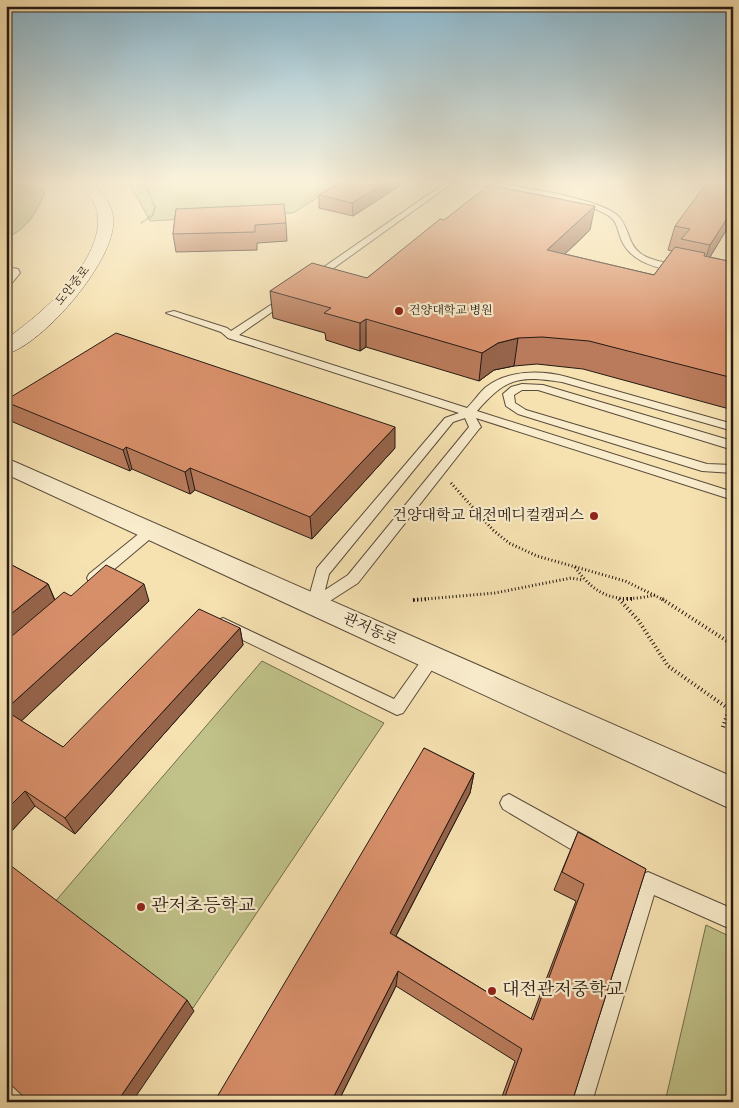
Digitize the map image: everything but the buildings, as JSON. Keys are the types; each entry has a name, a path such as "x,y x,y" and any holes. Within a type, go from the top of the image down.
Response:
{"street":[{"name":"도안중로","path":"6,348 60,304 82,278 101,248 104,233"},
{"name":"관저동로","path":"6,465 733,794"}],"lane":[{"path":"305,284 378,233"},
{"path":"625,233 628,245 638,257 660,266 686,272"},
{"path":"232,336 297,290"},
{"path":"171,313 224,330 232,336 468,413 733,496"},
{"path":"314,604 322,572 449,420 468,413 490,389 506,379 522,376 543,376 563,379 733,428"},
{"path":"543,376 515,387 508,394 510,404 522,412 706,468 733,469"},
{"path":"498,384 515,387 531,386 725,442 733,446"},
{"path":"314,604 353,579 384,541 475,427 468,413"},
{"path":"81,590 152,531"},
{"path":"219,621 397,708 432,658"},
{"path":"509,803 604,858"},
{"path":"580,1102 639,877 733,920"}],"path":[{"path":"451,483 464,495 493,532 511,544 544,558 624,580 656,595 692,616 733,645"},
{"path":"575,566 583,580 596,591 611,598 619,599 656,595"},
{"path":"413,600 494,593 571,578 583,580"},
{"path":"619,599 638,620 668,666 729,709"},
{"path":"722,730 733,699"}],"green space":[{"path":"6,233 16,233 14,234 6,238"},
{"path":"262,661 384,723 193,1008 53,904"},
{"path":"706,925 733,938 733,1102 665,1102"}],"place":[{"name":"건양대학교 병원","path":"399,311"},
{"name":"건양대학교 대전메디컬캠퍼스","path":"594,516"},
{"name":"관저초등학교","path":"141,907"},
{"name":"대전관저중학교","path":"492,991"}]}
